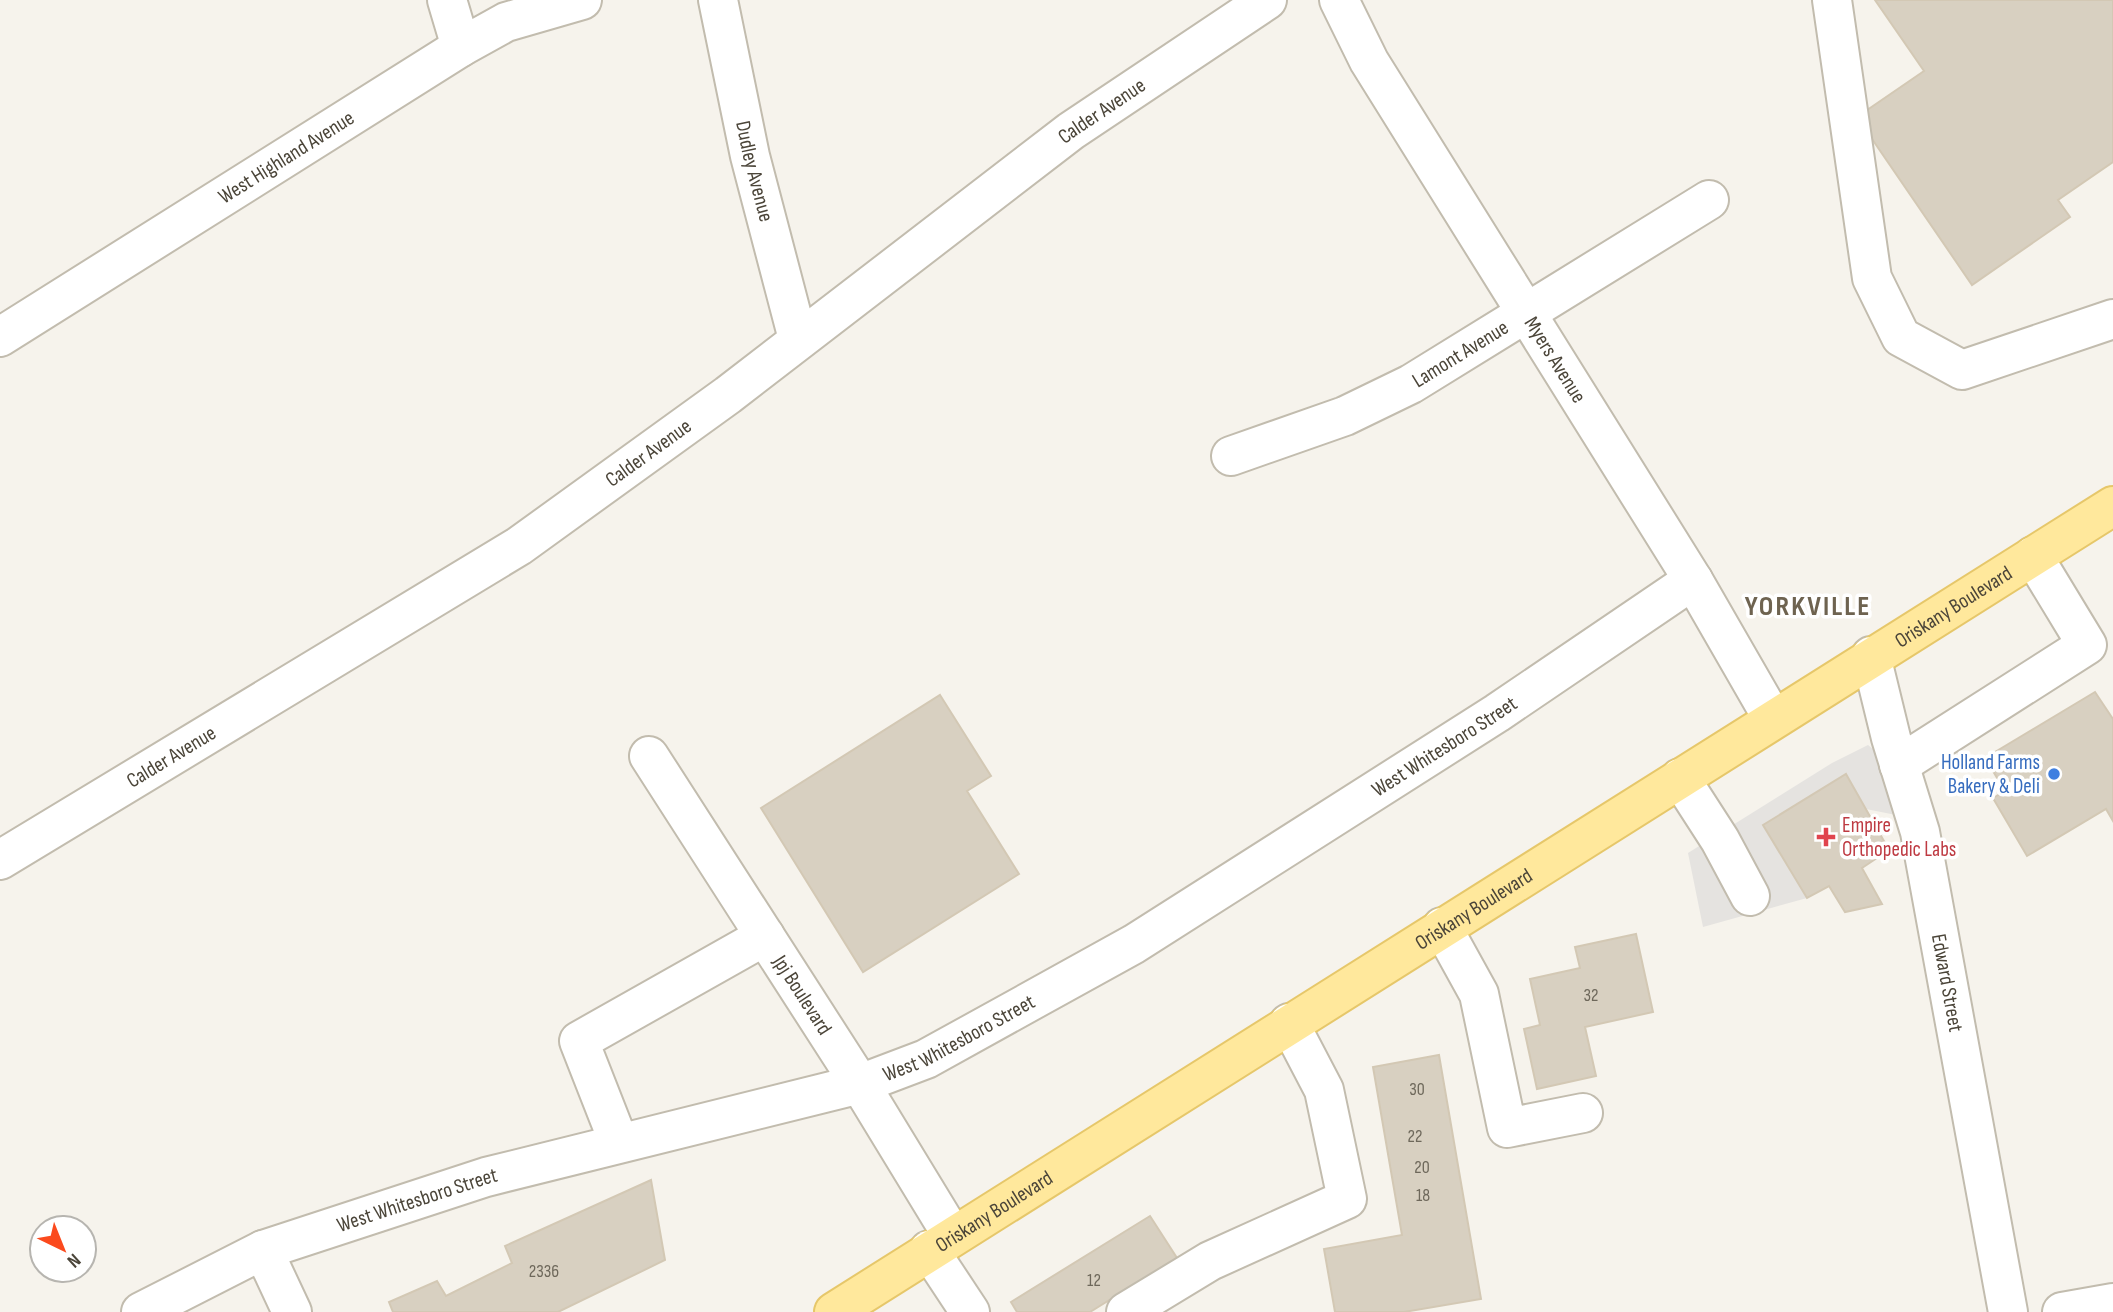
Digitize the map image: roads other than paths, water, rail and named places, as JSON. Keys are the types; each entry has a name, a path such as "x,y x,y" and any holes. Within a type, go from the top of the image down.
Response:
{"main road":[{"name":"Oriskany Boulevard","path":"834,1312 1871,656 2033,556 2109,517"}],"street":[{"path":"447,0 461,47"},
{"name":"West Highland Avenue","path":"0,337 461,47 506,22 582,0"},
{"name":"Dudley Avenue","path":"718,0 750,156 798,339"},
{"name":"Calder Avenue","path":"0,860 519,546 728,395 1071,131 1267,0"},
{"name":"Myers Avenue","path":"1339,0 1369,61 1693,580 1773,719"},
{"path":"1832,0 1872,278 1902,337 1962,370 2113,319"},
{"name":"Lamont Avenue","path":"1231,456 1345,416 1411,384 1709,200"},
{"path":"1899,765 2087,645 2033,556"},
{"name":"West Whitesboro Street","path":"141,1312 263,1250 486,1177 860,1084 926,1059 1134,944 1497,713 1693,580"},
{"name":"Edward Street","path":"1871,656 1899,765 1920,832 2008,1312"},
{"name":"Jpj Boulevard","path":"649,756 860,1084 941,1243 970,1312"},
{"path":"1680,778 1720,841 1750,896"},
{"path":"1442,927 1479,994 1507,1128 1583,1113"},
{"path":"619,1143 579,1041 765,936"},
{"path":"1126,1312 1210,1261 1347,1199 1324,1090 1289,1023"},
{"path":"263,1250 292,1312"},
{"path":"2062,1312 2113,1303"}],"place":[{"name":"Holland Farms Bakery & Deli","path":"2054,774"},
{"name":"Empire Orthopedic Labs","path":"1826,837"}],"district":[{"name":"YORKVILLE","path":"1808,606"}]}
